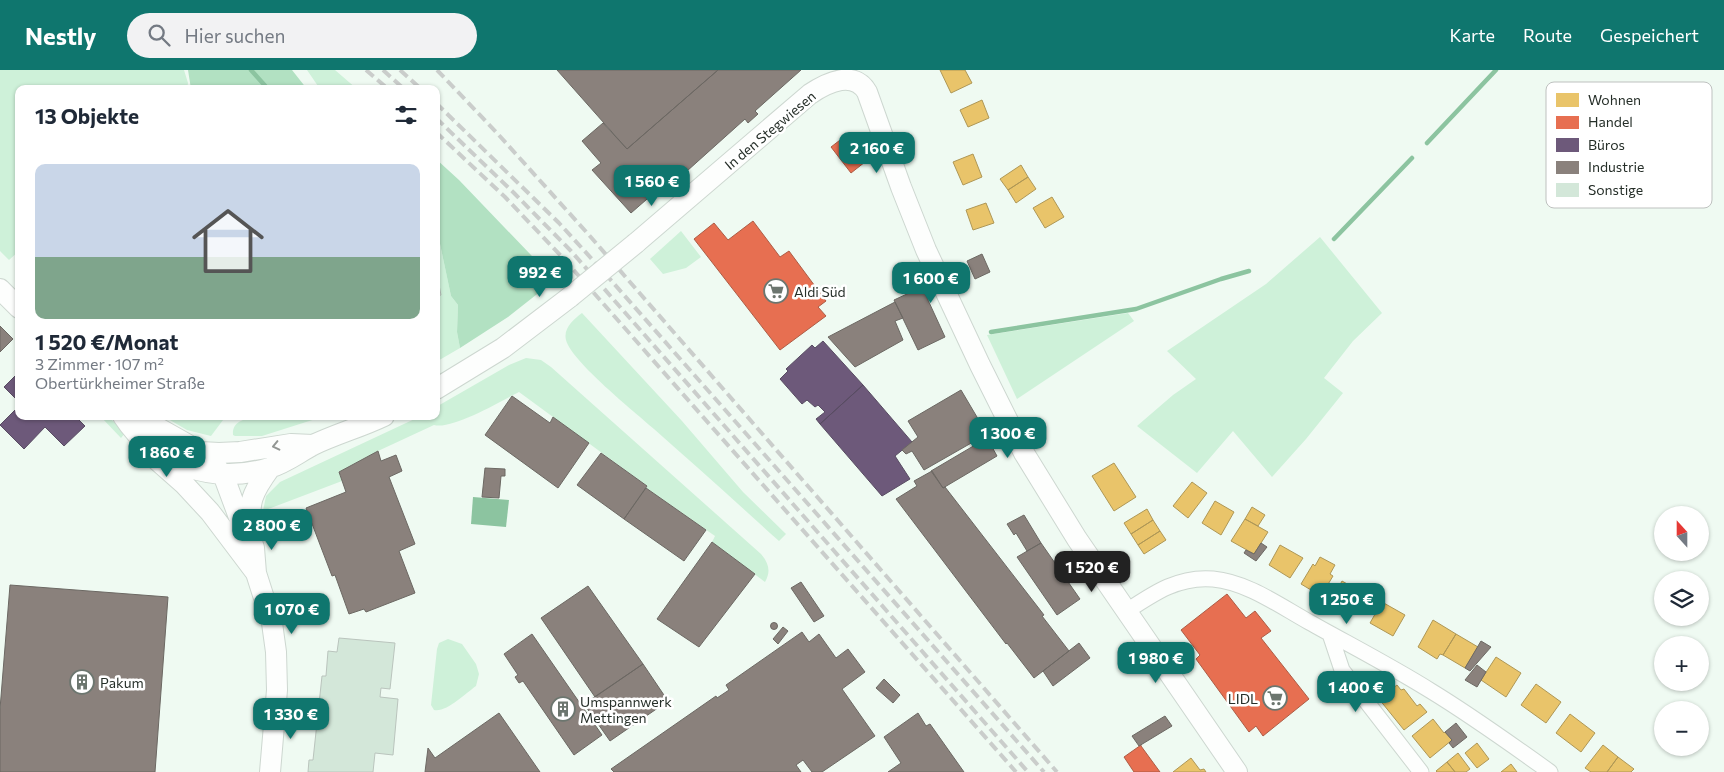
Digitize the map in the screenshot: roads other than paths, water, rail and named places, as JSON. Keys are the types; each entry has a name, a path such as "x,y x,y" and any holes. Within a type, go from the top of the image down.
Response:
{"main road":[{"name":"In den Stegwiesen","path":"440,387 503,348 570,297 806,98 845,73"},
{"path":"845,73 858,79 864,86 915,224 1000,406 1040,479 1077,539 1237,772"},
{"path":"0,289 15,304"},
{"path":"126,420 133,432 145,443 175,462 212,466 243,473 270,468 292,458 313,445 374,420"},
{"path":"143,420 212,466 250,536 254,548 256,573 272,623 277,663 277,697 270,772"},
{"path":"145,443 159,462 184,484 210,512 256,573"},
{"path":"210,512 206,486 212,466 240,452 291,444 313,445"},
{"path":"250,536 250,503 256,489 270,468"}],"street":[{"path":"1126,611 1156,592 1176,583 1212,579 1230,582 1330,634 1432,692 1488,728 1550,772"},
{"path":"1330,634 1342,670 1421,772"}],"waterway":[{"path":"251,70 264,85"},
{"path":"1427,143 1496,70"},
{"path":"1334,239 1412,158"},
{"path":"991,332 1136,309 1249,271"}],"railway":[{"path":"366,70 383,85"},
{"path":"383,70 400,85"},
{"path":"400,70 417,85"},
{"path":"437,70 589,235 1057,772"},
{"path":"440,107 559,223 601,269 1044,772"},
{"path":"440,122 571,251 1028,772"},
{"path":"440,136 505,197 563,258 1016,772"}],"place":[{"name":"Aldi Süd","path":"776,291"},
{"name":"Pakum","path":"82,682"},
{"name":"LIDL","path":"1275,698"},
{"name":"Umspannwerk Mettingen","path":"563,709"}]}
